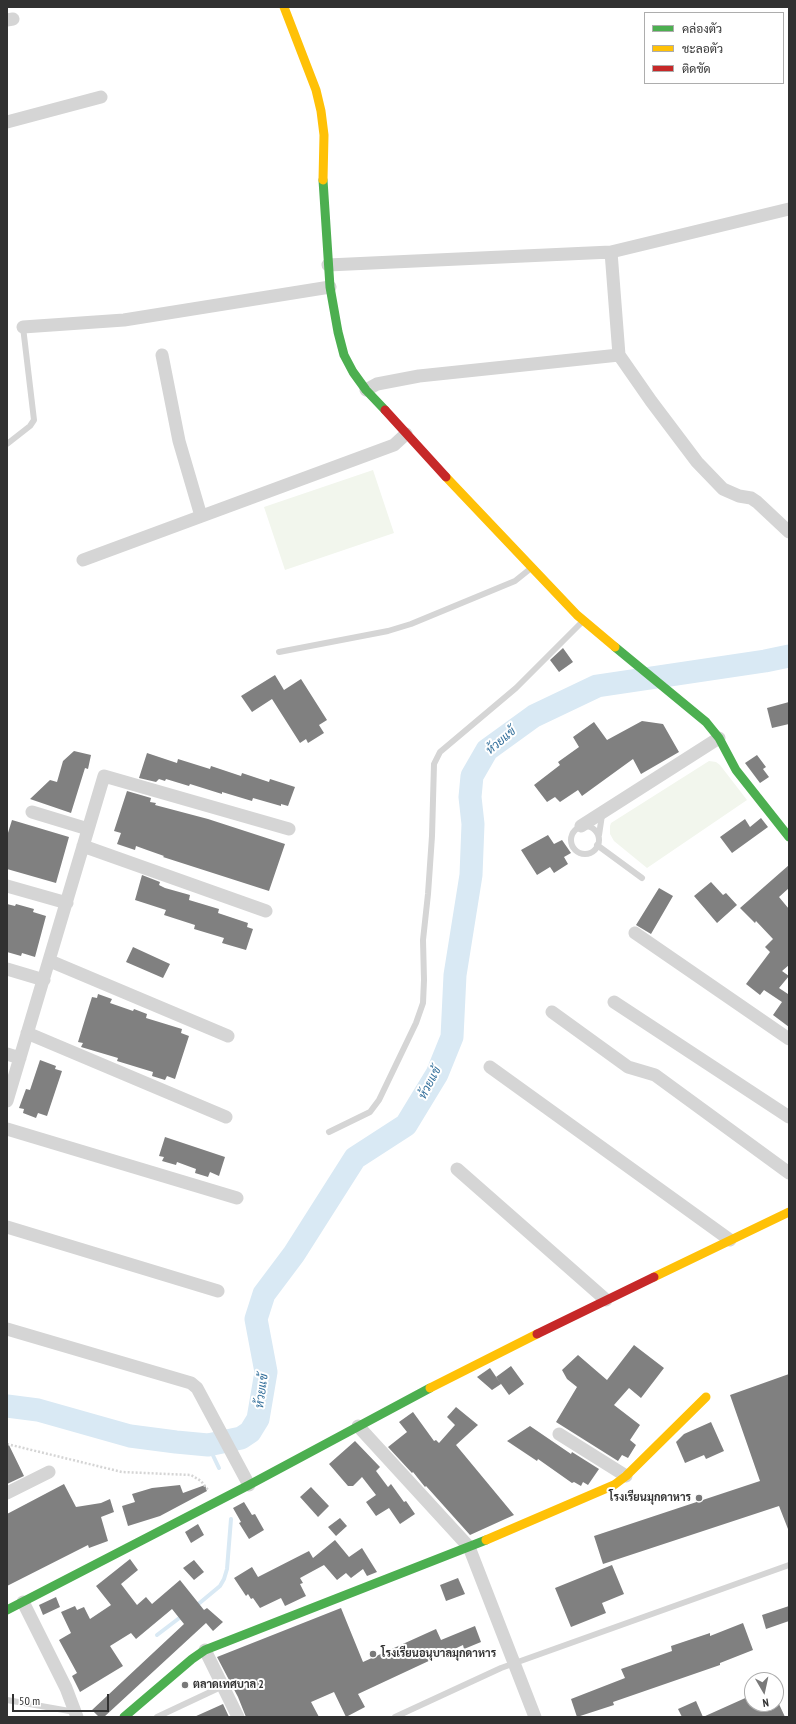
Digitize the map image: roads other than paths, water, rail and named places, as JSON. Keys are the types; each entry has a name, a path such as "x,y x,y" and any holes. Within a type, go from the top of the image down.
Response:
{"street":[{"path":"284,7 316,90 321,111 324,134 323,189 330,287 338,332 344,355 353,372 366,390 406,434 584,621 706,722 719,738 736,770 789,837"},
{"path":"7,122 102,97"},
{"path":"328,265 611,252 789,210"},
{"path":"611,252 619,355 651,401 697,462 723,489 740,496 751,498 758,502 789,532"},
{"path":"23,327 124,320 330,287"},
{"path":"162,355 179,440 201,516"},
{"path":"366,390 377,384 419,376 619,355"},
{"path":"83,560 394,445 406,434"},
{"path":"582,826 719,738"},
{"path":"7,1101 104,776 289,830"},
{"path":"32,812 88,829"},
{"path":"83,846 266,910"},
{"path":"7,886 66,903"},
{"path":"635,933 789,1039"},
{"path":"50,961 228,1036"},
{"path":"7,970 44,980"},
{"path":"614,1002 789,1117"},
{"path":"552,1012 628,1067 655,1075 789,1173"},
{"path":"27,1033 226,1117"},
{"path":"7,1054 20,1058"},
{"path":"490,1067 730,1240"},
{"path":"7,1129 237,1198"},
{"path":"457,1170 606,1300"},
{"path":"7,1610 248,1485 475,1364 789,1212"},
{"path":"7,1227 218,1291"},
{"path":"7,1329 191,1383 197,1388 248,1485"},
{"path":"124,1717 192,1659 205,1650 469,1547 614,1485 626,1476 706,1397"},
{"path":"358,1426 469,1547 535,1717"},
{"path":"559,1434 626,1476"},
{"path":"7,1493 49,1472"},
{"path":"23,1602 66,1688 76,1714"},
{"path":"205,1650 238,1717"}],"lane":[{"path":"7,444 30,426 35,416 23,327"},
{"path":"279,652 388,631 411,624 515,581 532,567"},
{"path":"329,1132 370,1112 379,1100 416,1023 422,1003 424,980 423,940 432,836 434,764 440,752 516,688 584,621"},
{"path":"598,836 594,829 582,826 577,828 571,836 571,840 574,849 583,853 588,853 595,849 598,845 600,819 603,812"},
{"path":"598,845 642,878"},
{"path":"395,1717 514,1663 789,1565"},
{"path":"157,1717 223,1686"},
{"path":"7,1700 76,1714"}],"waterway":[{"name":"ห้วยแข้","path":"7,1406 38,1410 130,1436 176,1442 208,1445 241,1438 250,1432 258,1419 266,1372 256,1319 264,1294 294,1254 355,1158 406,1125 437,1074 452,1037 455,975 471,875 473,824 470,797 472,776 487,750 534,716 597,686 765,661 789,656"},
{"path":"208,1445 219,1468"},
{"path":"196,1606 220,1586 224,1579 227,1569 231,1519"},
{"path":"157,1635 182,1616"}],"place":[{"name":"โรงเรียนมุกดาหาร","path":"699,1498"},
{"name":"โรงเรียนอนุบาลมุกดาหาร","path":"373,1654"},
{"name":"ตลาดเทศบาล 2","path":"185,1685"}]}
